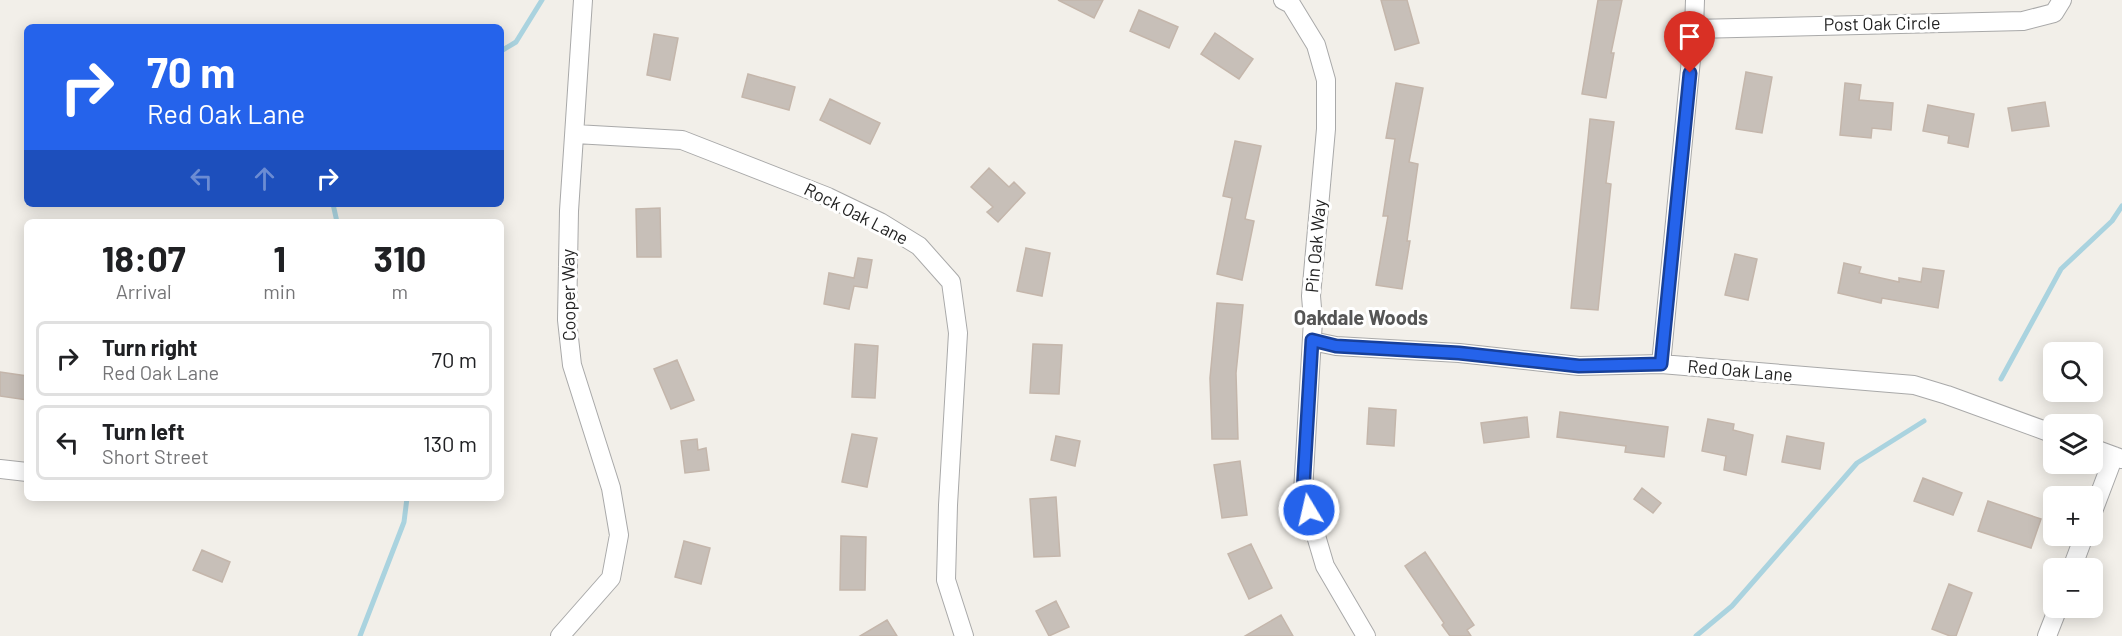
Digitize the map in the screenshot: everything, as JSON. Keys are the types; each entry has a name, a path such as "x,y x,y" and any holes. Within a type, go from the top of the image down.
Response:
{"street":[{"name":"Cooper Way","path":"560,636 611,578 619,535 611,488 572,365 567,320 569,211 583,0"},
{"name":"Pin Oak Way","path":"1283,0 1291,4 1316,45 1326,80 1326,129 1311,296 1312,340 1303,492 1325,566 1366,636"},
{"path":"1661,364 1695,0"},
{"name":"Post Oak Circle","path":"1694,29 2023,21 2054,13 2062,0"},
{"name":"Rock Oak Lane","path":"575,134 682,140 828,197 880,222 919,246 951,282 958,333 946,580 964,636"},
{"name":"Red Oak Lane","path":"1312,340 1336,346 1459,353 1579,366 1661,364 1914,385 2043,430"},
{"path":"2103,452 2118,458 2103,490"},
{"path":"0,469 24,472"},
{"path":"2047,636 2054,618"}],"building":[{"path":"1058,0 1103,0 1094,18"},
{"path":"1381,0 1407,0 1419,43 1395,50"},
{"path":"1598,0 1622,0 1611,53 1614,53 1606,98 1582,94"},
{"path":"1139,10 1178,27 1169,48 1130,31"},
{"path":"1215,33 1253,59 1239,79 1201,54"},
{"path":"654,34 678,38 670,80 647,75"},
{"path":"1746,72 1772,77 1762,133 1736,129"},
{"path":"748,74 795,87 789,110 742,97"},
{"path":"1396,83 1423,88 1409,162 1418,164 1407,241 1410,241 1402,289 1376,285 1388,216 1383,216 1395,139 1386,138"},
{"path":"1845,83 1861,85 1859,100 1893,103 1891,130 1872,128 1871,138 1840,135"},
{"path":"830,99 880,123 870,144 820,120"},
{"path":"2045,102 2049,126 2012,131 2008,108"},
{"path":"1928,105 1974,114 1968,147 1948,143 1949,136 1923,131"},
{"path":"1590,119 1614,122 1606,183 1611,184 1598,310 1571,308"},
{"path":"1235,141 1261,146 1245,219 1254,221 1242,280 1217,274 1232,198 1223,196"},
{"path":"989,168 1009,187 1014,182 1025,193 998,222 987,212 993,207 971,187"},
{"path":"660,208 661,257 637,257 636,209"},
{"path":"1026,248 1050,253 1042,296 1017,291"},
{"path":"1735,254 1757,259 1748,300 1725,295"},
{"path":"858,258 872,260 867,288 854,286 849,309 824,304 829,273 854,278"},
{"path":"1844,263 1861,267 1859,273 1899,282 1899,278 1921,282 1923,268 1944,271 1938,308 1882,298 1881,303 1838,293"},
{"path":"1217,303 1243,305 1236,373 1238,439 1212,439 1210,378"},
{"path":"855,344 878,346 875,398 852,397"},
{"path":"1033,344 1062,345 1059,394 1030,393"},
{"path":"677,360 694,400 671,409 654,369"},
{"path":"0,372 24,376 24,400 0,396"},
{"path":"1369,408 1396,410 1394,446 1367,444"},
{"path":"1560,412 1668,427 1664,457 1625,452 1626,446 1557,437"},
{"path":"1527,417 1529,437 1484,443 1481,423"},
{"path":"1708,419 1734,424 1733,430 1753,435 1746,475 1724,470 1726,456 1702,451"},
{"path":"852,434 877,438 867,487 842,482"},
{"path":"1056,436 1080,441 1075,466 1051,460"},
{"path":"1787,436 1824,443 1820,469 1782,462"},
{"path":"697,439 698,450 706,448 709,470 685,473 681,441"},
{"path":"1240,461 1247,515 1222,518 1214,465"},
{"path":"1923,478 1962,493 1953,515 1914,501"},
{"path":"1642,488 1661,503 1653,513 1634,499"},
{"path":"1056,497 1060,556 1034,557 1030,499"},
{"path":"1988,501 2041,519 2031,548 1978,531"},
{"path":"841,536 866,537 865,590 840,590"},
{"path":"684,541 710,548 701,584 675,577"},
{"path":"1251,544 1272,588 1249,599 1228,554"},
{"path":"202,550 230,562 222,582 193,570"},
{"path":"1425,552 1474,625 1467,630 1471,636 1450,636 1442,625 1444,623 1405,566"},
{"path":"1949,584 1972,593 1956,636 1932,629"},
{"path":"1056,601 1069,627 1049,636 1036,611"},
{"path":"1281,615 1293,636 1245,636"},
{"path":"887,620 897,636 860,636"}],"waterway":[{"path":"504,49 516,42 542,0"},
{"path":"2001,379 2061,269 2112,221 2122,206"},
{"path":"334,207 336,219"},
{"path":"1696,636 1732,606 1857,463 1924,421"},
{"path":"360,636 404,522 407,501"}],"district":[{"name":"Oakdale Woods","path":"1361,318"}],"route":[{"path":"1309,510 1303,492 1312,340 1336,346 1459,353 1579,366 1661,364 1690,73"}]}
